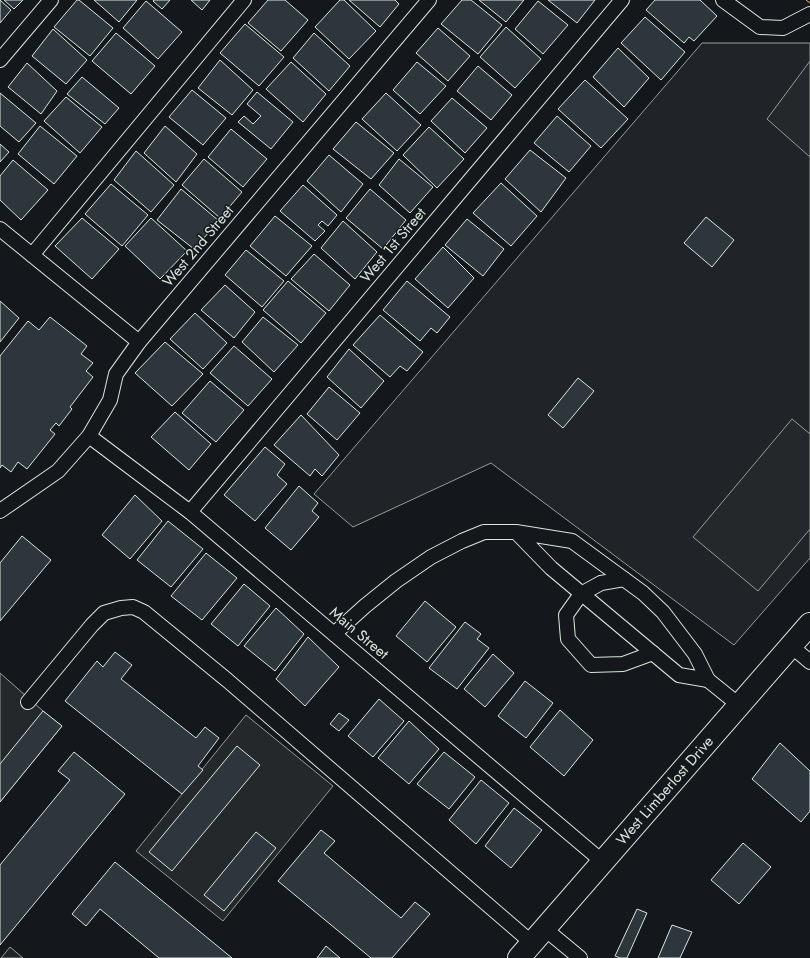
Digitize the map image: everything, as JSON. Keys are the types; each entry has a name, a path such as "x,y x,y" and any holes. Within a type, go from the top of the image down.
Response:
{"street":[{"name":"West Limberlost Drive","path":"532,943 810,624"}],"lane":[{"path":"0,60 51,0"},
{"path":"32,255 244,0"},
{"name":"West 2nd Street","path":"0,511 58,471 89,436 110,400 116,374 139,342 429,0"},
{"name":"West 1st Street","path":"190,512 622,0"},
{"path":"723,0 760,27 783,28 810,14"},
{"path":"0,229 139,342"},
{"name":"Main Street","path":"89,436 190,512 603,862"},
{"path":"334,634 396,581 431,557 462,541 484,532 516,532 572,541 643,593 663,612 695,654 708,680 740,705"},
{"path":"516,532 551,568 679,675 708,680"},
{"path":"624,579 601,583 581,594 566,615 568,639 591,665 623,664 653,653"},
{"path":"28,702 92,625 104,613 121,608 133,607 144,612 227,680 532,943 580,958"},
{"path":"791,646 810,662"}],"shaded area":[{"path":"702,43 810,43 810,558 734,645 491,463 353,527 314,494"},
{"path":"810,61 810,157 767,119"},
{"path":"792,419 810,434 810,529 758,591 693,537"},
{"path":"0,673 62,726 0,802"},
{"path":"246,715 333,786 223,921 136,851"},
{"path":"10,947 23,958 1,958"}],"building":[{"path":"0,0 11,10 0,23"},
{"path":"4,0 23,0 14,9"},
{"path":"77,0 79,0 113,28 90,56 54,27"},
{"path":"94,0 137,0 119,22"},
{"path":"170,0 162,9 153,1"},
{"path":"191,0 210,0 202,10"},
{"path":"268,0 285,0 308,20 281,51 248,23"},
{"path":"340,0 344,0 376,31 349,59 315,27"},
{"path":"349,0 395,0 399,4 380,27"},
{"path":"462,0 471,0 502,25 478,54 441,24"},
{"path":"479,0 524,0 506,22"},
{"path":"548,0 595,0 577,23"},
{"path":"655,0 700,0 717,16 694,41 689,37 684,43 646,10"},
{"path":"146,1 182,32 158,59 123,28"},
{"path":"538,1 568,25 543,54 515,29"},
{"path":"645,17 685,52 661,80 621,43"},
{"path":"245,24 284,57 259,86 220,53"},
{"path":"506,27 541,59 515,88 480,57"},
{"path":"438,28 470,56 448,81 416,53"},
{"path":"53,29 87,60 66,84 32,56"},
{"path":"116,33 155,66 131,94 92,61"},
{"path":"314,33 350,66 329,91 293,58"},
{"path":"618,48 649,78 624,107 593,77"},
{"path":"220,60 253,90 232,115 198,88"},
{"path":"291,62 326,94 303,122 266,89"},
{"path":"417,62 446,86 420,114 393,90"},
{"path":"27,63 57,91 41,114 8,87"},
{"path":"478,66 512,95 491,120 457,91"},
{"path":"82,77 119,108 105,124 67,94"},
{"path":"585,80 628,119 601,148 558,109"},
{"path":"192,90 226,118 203,145 169,117"},
{"path":"257,92 293,122 271,149 238,122 244,116 253,124 261,116 247,104"},
{"path":"0,93 36,123 19,142 0,126"},
{"path":"386,93 421,125 397,151 362,119"},
{"path":"66,97 102,127 80,153 44,121"},
{"path":"452,98 487,128 465,153 431,121"},
{"path":"557,116 591,146 569,172 534,143"},
{"path":"356,122 394,153 371,179 333,149"},
{"path":"40,126 77,156 54,184 18,154"},
{"path":"165,126 197,154 176,182 144,153"},
{"path":"429,127 464,159 437,188 403,155"},
{"path":"231,129 267,159 243,187 208,157"},
{"path":"0,144 9,152 0,162"},
{"path":"530,150 566,178 541,212 505,179"},
{"path":"136,151 174,185 151,212 114,180"},
{"path":"329,155 363,184 341,212 307,181"},
{"path":"204,159 242,192 220,218 182,185"},
{"path":"399,159 433,187 410,213 379,185"},
{"path":"13,160 48,190 21,220 0,200 0,176"},
{"path":"501,183 537,216 511,246 473,213"},
{"path":"111,184 148,215 122,246 85,214"},
{"path":"303,185 337,215 328,226 322,221 318,225 325,231 315,241 280,211"},
{"path":"181,189 219,221 194,249 157,220"},
{"path":"370,189 406,220 383,249 346,218"},
{"path":"275,216 312,246 286,276 250,246"},
{"path":"706,217 734,240 712,267 684,243"},
{"path":"82,218 119,249 92,279 55,246"},
{"path":"151,218 187,251 160,279 125,246"},
{"path":"467,219 504,249 483,276 445,245"},
{"path":"343,221 377,252 355,279 321,248"},
{"path":"443,247 474,278 448,308 415,279"},
{"path":"246,250 284,281 262,307 225,275"},
{"path":"314,254 350,285 329,311 291,279"},
{"path":"288,281 326,313 301,343 263,310"},
{"path":"407,281 450,317 437,333 431,328 420,341 383,310"},
{"path":"225,285 255,312 234,338 201,310"},
{"path":"0,301 19,318 0,342"},
{"path":"195,313 227,343 203,369 170,339"},
{"path":"380,315 423,352 407,371 400,366 390,377 353,345"},
{"path":"50,317 87,346 81,354 93,363 86,371 93,377 70,407 72,409 59,426 56,423 50,430 55,434 27,469 18,462 11,472 2,465 0,468 0,356 28,321 39,330"},
{"path":"263,317 298,345 274,372 242,342"},
{"path":"165,342 203,374 172,406 135,373"},
{"path":"234,346 272,379 248,406 210,373"},
{"path":"349,349 384,381 361,408 327,377"},
{"path":"578,378 594,391 563,428 548,415"},
{"path":"210,381 244,410 216,442 182,413"},
{"path":"329,387 360,413 337,440 307,414"},
{"path":"175,412 211,444 189,470 151,437"},
{"path":"301,415 339,455 322,476 315,469 310,476 274,445"},
{"path":"265,447 285,464 277,475 287,484 255,521 224,495"},
{"path":"299,486 318,503 312,511 319,517 291,550 265,528"},
{"path":"135,495 162,521 130,559 102,535"},
{"path":"168,521 203,549 171,587 137,560"},
{"path":"22,536 51,560 0,621 0,563"},
{"path":"206,553 237,578 202,620 171,596"},
{"path":"244,584 270,606 238,646 211,624"},
{"path":"425,601 456,627 427,662 396,636"},
{"path":"276,608 304,634 275,671 244,646"},
{"path":"465,622 481,634 477,639 489,648 457,689 429,668"},
{"path":"308,637 339,667 305,706 276,679"},
{"path":"115,652 132,665 121,679 196,738 205,727 219,738 198,766 203,770 182,794 65,701 97,661 103,667"},
{"path":"493,654 514,673 485,707 464,689"},
{"path":"525,681 553,703 526,738 498,716"},
{"path":"379,699 404,721 373,757 348,736"},
{"path":"560,710 593,740 564,776 530,747"},
{"path":"43,711 62,726 0,802 0,764"},
{"path":"339,713 349,720 339,731 330,724"},
{"path":"409,721 439,749 409,784 378,758"},
{"path":"780,743 810,771 810,811 801,822 752,779"},
{"path":"237,746 260,765 172,871 149,852"},
{"path":"74,752 125,794 0,945 0,865 70,780 58,771"},
{"path":"444,752 475,777 449,809 417,784"},
{"path":"481,780 509,803 476,844 449,820"},
{"path":"514,808 542,830 511,868 485,846"},
{"path":"321,830 335,841 324,853 401,918 415,902 430,914 392,958 371,958 278,881"},
{"path":"256,832 276,848 224,911 204,895"},
{"path":"743,843 771,867 739,904 711,880"},
{"path":"115,862 232,958 159,958 100,909 86,926 72,914"},
{"path":"637,909 647,913 627,958 615,956"},
{"path":"672,925 692,932 680,958 658,958"},
{"path":"326,946 340,958 317,958"}],"power":[{"path":"806,0 810,3"}]}
